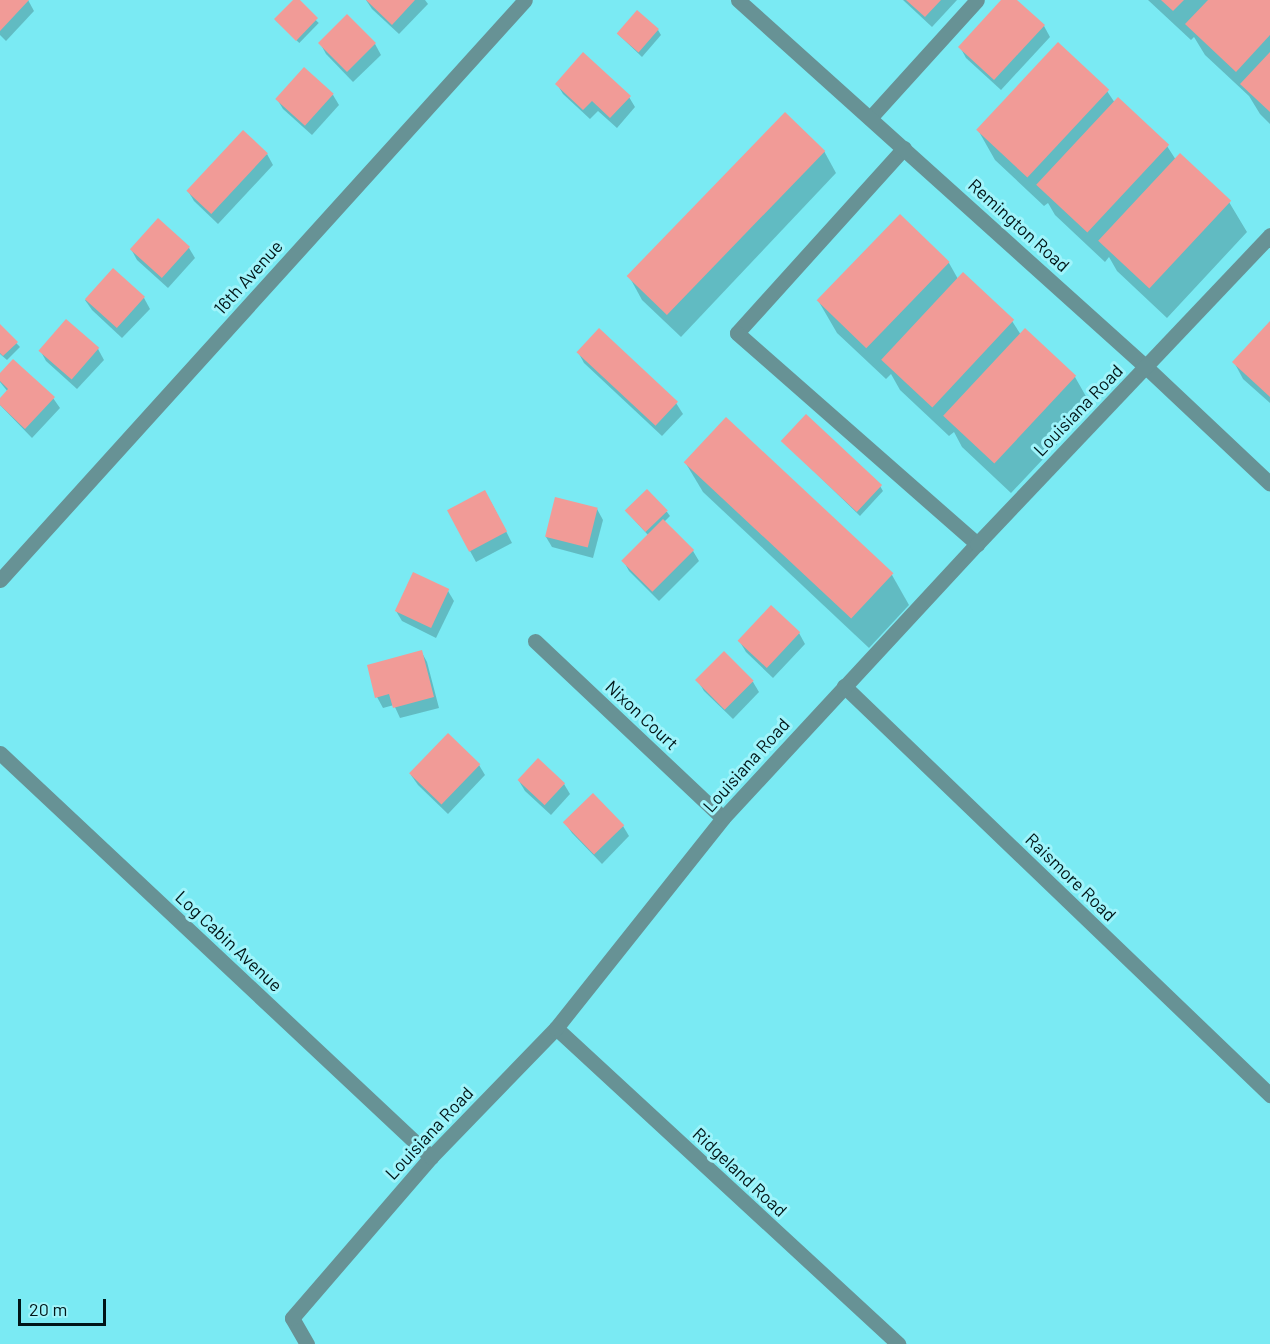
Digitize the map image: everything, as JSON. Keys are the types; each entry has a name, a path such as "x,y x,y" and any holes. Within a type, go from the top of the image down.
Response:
{"street":[{"name":"16th Avenue","path":"0,580 525,0"},
{"name":"Remington Road","path":"738,0 1146,367 1270,484"},
{"path":"870,118 977,0"},
{"path":"904,148 737,333 977,544"},
{"name":"Louisiana Road","path":"307,1344 292,1318 430,1157 556,1028 723,818 977,544 1270,235"},
{"name":"Nixon Court","path":"535,641 723,818"},
{"name":"Raismore Road","path":"844,686 1270,1095"},
{"name":"Log Cabin Avenue","path":"0,753 430,1157"},
{"name":"Ridgeland Road","path":"556,1028 898,1344"}],"building":[{"path":"0,0 29,0 0,31"},
{"path":"293,0 300,0 318,18 296,41 274,19"},
{"path":"366,0 415,0 392,25"},
{"path":"906,0 941,0 925,17"},
{"path":"1001,0 1017,0 1045,25 994,80 958,47"},
{"path":"1161,0 1184,0 1173,11"},
{"path":"1208,0 1270,0 1270,35 1236,72 1185,24"},
{"path":"637,10 659,29 639,52 617,33"},
{"path":"347,14 376,43 347,72 318,43"},
{"path":"1058,42 1109,90 1027,178 976,130"},
{"path":"583,52 631,96 610,118 592,101 583,110 555,84"},
{"path":"1270,52 1270,112 1240,84"},
{"path":"304,67 334,94 305,126 275,99"},
{"path":"1118,97 1169,145 1087,233 1036,185"},
{"path":"785,112 825,151 667,315 627,276"},
{"path":"243,130 268,153 211,214 186,191"},
{"path":"1180,153 1231,201 1149,289 1098,241"},
{"path":"900,214 950,262 866,348 817,300"},
{"path":"158,218 190,247 162,278 130,249"},
{"path":"113,268 145,297 117,328 85,299"},
{"path":"963,272 1014,320 932,408 881,360"},
{"path":"66,319 99,348 72,380 38,351"},
{"path":"1270,321 1270,397 1232,362"},
{"path":"0,324 18,342 3,356 0,353"},
{"path":"599,328 678,402 655,426 576,352"},
{"path":"1025,328 1076,376 994,464 943,416"},
{"path":"13,359 55,397 25,429 0,405 0,398 8,389 0,381 0,373"},
{"path":"806,414 882,485 857,512 781,441"},
{"path":"726,417 893,573 851,619 684,462"},
{"path":"647,489 668,511 646,532 625,511"},
{"path":"485,490 507,531 469,552 447,510"},
{"path":"555,497 598,508 588,547 545,537"},
{"path":"663,519 694,550 652,592 621,561"},
{"path":"413,572 449,589 431,628 395,611"},
{"path":"771,605 800,632 767,668 738,641"},
{"path":"422,650 434,697 393,708 389,694 375,698 367,665"},
{"path":"724,651 754,681 725,710 695,680"},
{"path":"448,733 480,764 441,805 409,773"},
{"path":"538,758 565,783 545,805 518,780"},
{"path":"593,793 624,825 594,855 563,822"}]}
